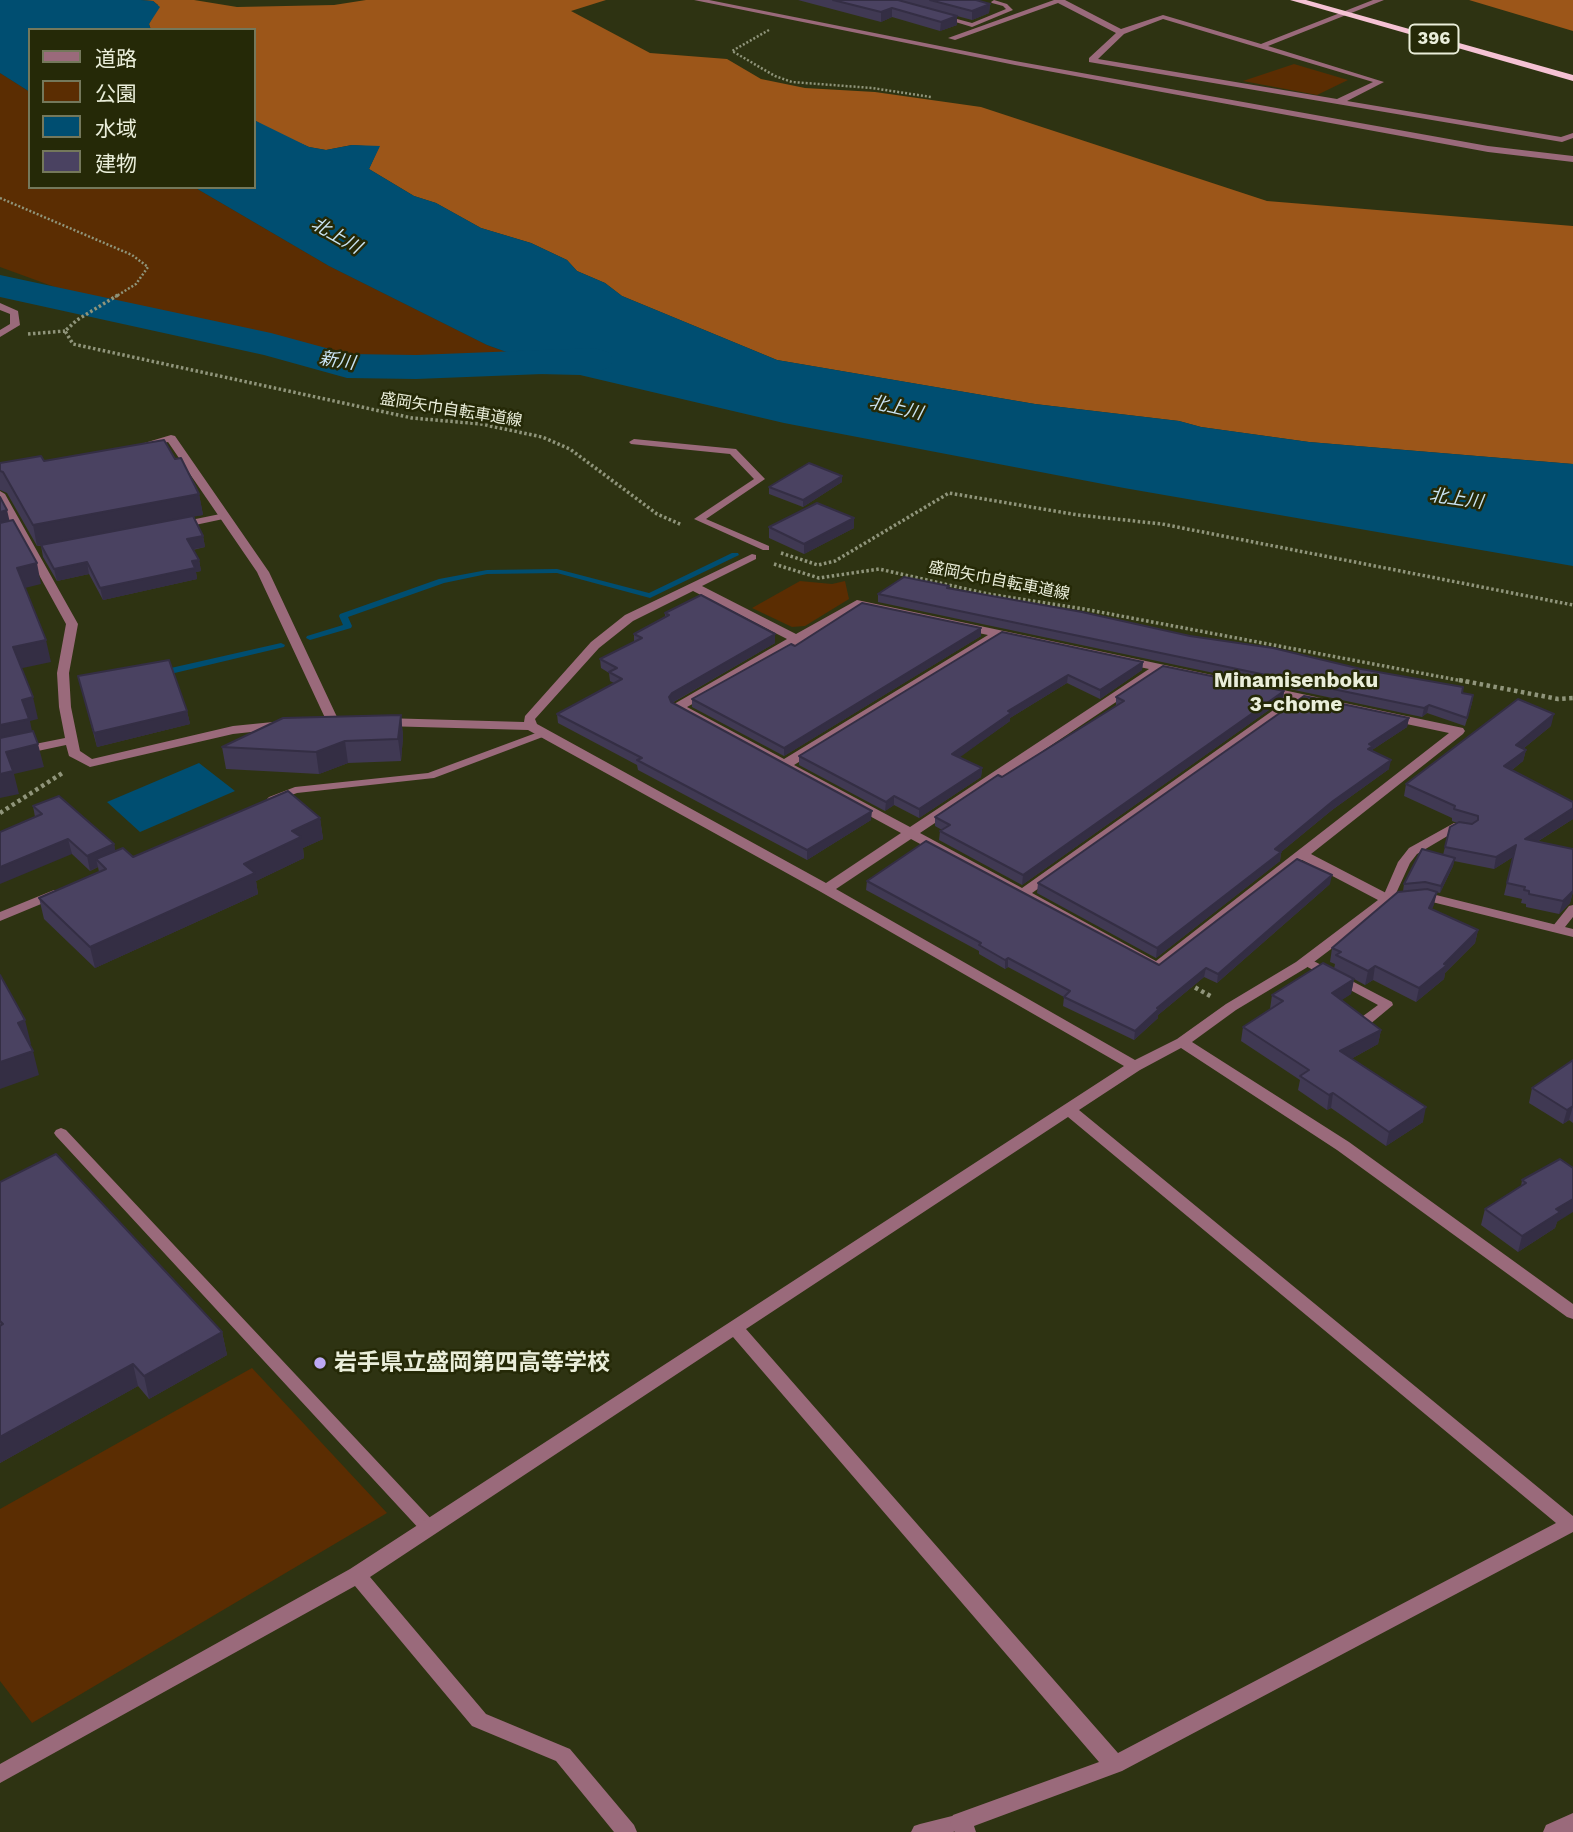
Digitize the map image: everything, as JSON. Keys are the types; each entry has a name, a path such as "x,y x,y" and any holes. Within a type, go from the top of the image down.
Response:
{"highway":[{"name":"396","path":"1295,0 1573,78"},
{"name":"396","path":"1330,0 1573,68"}],"street":[{"path":"698,0 1082,76 1488,149 1573,159"},
{"path":"952,38 1060,0 1121,32"},
{"path":"1264,45 1380,0"},
{"path":"1337,102 1380,82 1264,45 1163,17 1121,32 1092,60 1337,102 1562,140 1573,135"},
{"path":"0,306 15,313 15,325 0,334"},
{"path":"132,447 172,438 263,572 326,721 359,721"},
{"path":"0,494 17,536 33,553 72,624 63,673 65,707 74,753 90,763 233,730 295,724"},
{"path":"531,726 529,719 595,645 629,618 752,557"},
{"path":"693,586 798,640"},
{"path":"857,604 1459,731 1157,967 678,707 798,640 857,604"},
{"path":"784,765 999,634"},
{"path":"826,889 1158,668"},
{"path":"1022,894 1300,697"},
{"path":"372,721 531,726 826,889 1135,1066"},
{"path":"0,755 72,740"},
{"path":"1301,855 1388,899 1424,896 1573,933"},
{"path":"0,1774 356,1575 1070,1111 1135,1066 1182,1042 1231,1007 1306,961 1388,899"},
{"path":"1182,1042 1343,1146 1573,1312"},
{"path":"963,1827 1115,1765 1571,1523 1070,1111"},
{"path":"734,1327 1115,1765"},
{"path":"356,1575 479,1720 562,1755 627,1832"},
{"path":"1553,1832 1573,1822"}],"lane":[{"path":"935,15 972,25 1010,10 993,1"},
{"path":"634,442 733,451 760,479 699,519 766,548"},
{"path":"170,527 225,516"},
{"path":"33,553 46,551"},
{"path":"257,806 295,790 430,776 544,733"},
{"path":"1388,899 1404,862 1413,851 1454,827 1468,830"},
{"path":"0,917 64,890"},
{"path":"1557,929 1573,909"},
{"path":"1306,961 1387,1005 1364,1022"},
{"path":"61,1133 428,1527"},
{"path":"920,1832 963,1827"}],"path":[{"path":"774,24 767,33 732,51 775,76 792,82 872,88 932,97"},
{"name":"盛岡矢巾自転車道線","path":"0,198 132,256 148,267 136,284 77,320 65,331 73,344 412,418 481,424 541,437 570,449 657,514 692,530"},
{"path":"766,548 818,565 835,561 949,493 1078,515 1162,524 1573,606"},
{"name":"盛岡矢巾自転車道線","path":"752,557 819,578 878,569 988,594 1084,609 1558,699 1573,698"},
{"path":"0,813 66,771 90,763"},
{"path":"1157,967 1231,1007"}],"green space":[{"path":"1294,64 1348,80 1317,95 1243,81"},
{"path":"0,73 28,91 28,189 197,189 329,266 487,345 512,354 509,359 358,359 74,294 0,267"},
{"path":"800,581 832,584 845,581 849,599 805,626 792,627 752,608"},
{"path":"252,1368 387,1513 32,1723 0,1681 0,1509"}],"shaded area":[{"path":"141,0 194,0 237,7 334,5 366,0 606,0 571,11 650,53 727,59 761,79 805,88 875,92 981,107 1267,201 1573,226 1573,464 1309,442 1201,427 1179,421 1035,404 777,360 622,296 605,283 577,271 567,260 531,243 481,228 436,203 414,196 369,169 379,147 352,145 326,150 309,147 272,131 256,121 256,28 150,28 149,24 158,5 153,1"},
{"path":"1469,0 1573,0 1573,31"}],"water":[{"path":"0,0 141,0 153,1 160,7 149,24 150,28 28,28 28,91 0,73"},
{"name":"北上川","path":"256,121 309,147 326,150 352,145 380,146 369,169 414,196 436,203 481,228 531,243 567,260 577,271 605,283 622,296 777,360 1035,404 1179,421 1201,427 1309,442 1573,464 1573,566 1124,488 784,423 580,375 538,374 509,359 512,354 487,345 329,266 197,189 256,189"},
{"path":"199,763 235,791 140,832 107,802"}],"building":[{"path":"833,0 898,0 957,16 941,22 892,8 881,12"},
{"path":"930,0 976,0 990,4 972,11"},
{"path":"164,440 175,459 181,458 199,494 33,525 0,471 0,463 41,456 44,461"},
{"path":"809,463 842,476 803,500 769,487"},
{"path":"0,497 7,510 0,512"},
{"path":"817,503 854,518 804,544 769,527"},
{"path":"193,516 203,536 187,539 199,560 192,561 195,568 100,588 87,562 54,569 41,545"},
{"path":"13,520 37,563 17,568 46,640 13,647 33,697 22,700 29,719 0,725 0,523"},
{"path":"904,577 1190,636 1273,648 1361,669 1463,687 1462,693 1473,695 1467,718 1429,705 1424,708 878,594"},
{"path":"701,595 775,634 672,693 669,697 671,702 872,811 807,850 637,760 642,758 557,714 622,679 609,672 617,668 600,659 642,638 634,634 669,615 665,613"},
{"path":"862,603 981,628 784,748 692,699 791,644 795,646"},
{"path":"1002,632 1143,662 1100,690 1068,675 1008,711 1011,713 952,754 982,768 919,809 894,796 886,802 799,756"},
{"path":"169,660 187,711 94,733 78,676"},
{"path":"1163,666 1284,691 1023,875 940,831 950,825 935,817 998,775 1002,777 1124,701 1116,697"},
{"path":"1304,696 1409,718 1369,744 1373,746 1368,749 1391,760 1333,801 1275,849 1281,852 1157,948 1038,883"},
{"path":"1518,699 1554,714 1516,745 1526,750 1504,766 1573,802 1573,808 1525,839 1573,849 1573,891 1563,901 1529,894 1529,891 1524,890 1525,887 1507,883 1516,845 1496,857 1445,847 1450,827 1459,822 1472,824 1478,820 1478,816 1454,809 1455,806 1406,784"},
{"path":"401,715 398,739 345,741 316,752 222,747 283,718"},
{"path":"33,731 38,744 6,752 13,771 0,774 0,738"},
{"path":"288,791 320,818 292,831 301,837 244,864 255,873 90,947 39,898 106,869 96,859 123,848 133,857"},
{"path":"59,796 114,844 87,856 68,839 0,867 0,832 42,814 33,806"},
{"path":"926,841 1159,965 1297,859 1332,875 1218,974 1206,968 1157,1008 1159,1009 1135,1031 1064,997 1070,991 1008,958 1005,960 979,945 981,943 867,881"},
{"path":"1422,849 1455,858 1441,886 1425,882 1404,884"},
{"path":"1427,889 1437,892 1429,908 1478,930 1444,964 1447,965 1419,988 1375,966 1368,971 1336,955 1341,952 1332,948 1398,892"},
{"path":"1323,963 1354,979 1332,993 1381,1030 1340,1051 1426,1107 1389,1132 1333,1093 1329,1095 1300,1076 1309,1070 1243,1027 1283,1001 1272,995"},
{"path":"0,975 25,1020 18,1023 33,1051 0,1062"},
{"path":"1573,1060 1573,1106 1567,1110 1532,1088"},
{"path":"56,1154 222,1332 144,1376 133,1364 0,1437 0,1326 3,1324 0,1321 0,1182"},
{"path":"1560,1159 1573,1168 1573,1199 1556,1209 1560,1212 1522,1236 1485,1209 1526,1183 1522,1180"}],"waterway":[{"name":"新川","path":"0,286 271,345 347,366 416,367 594,360"},
{"path":"310,638 348,626 343,616 442,581 487,572 557,571 650,596 735,555"},
{"path":"162,673 281,645"}],"place":[{"name":"岩手県立盛岡第四高等学校","path":"320,1363"}],"district":[{"name":"Minamisenboku 3-chome","path":"1296,693"}]}
